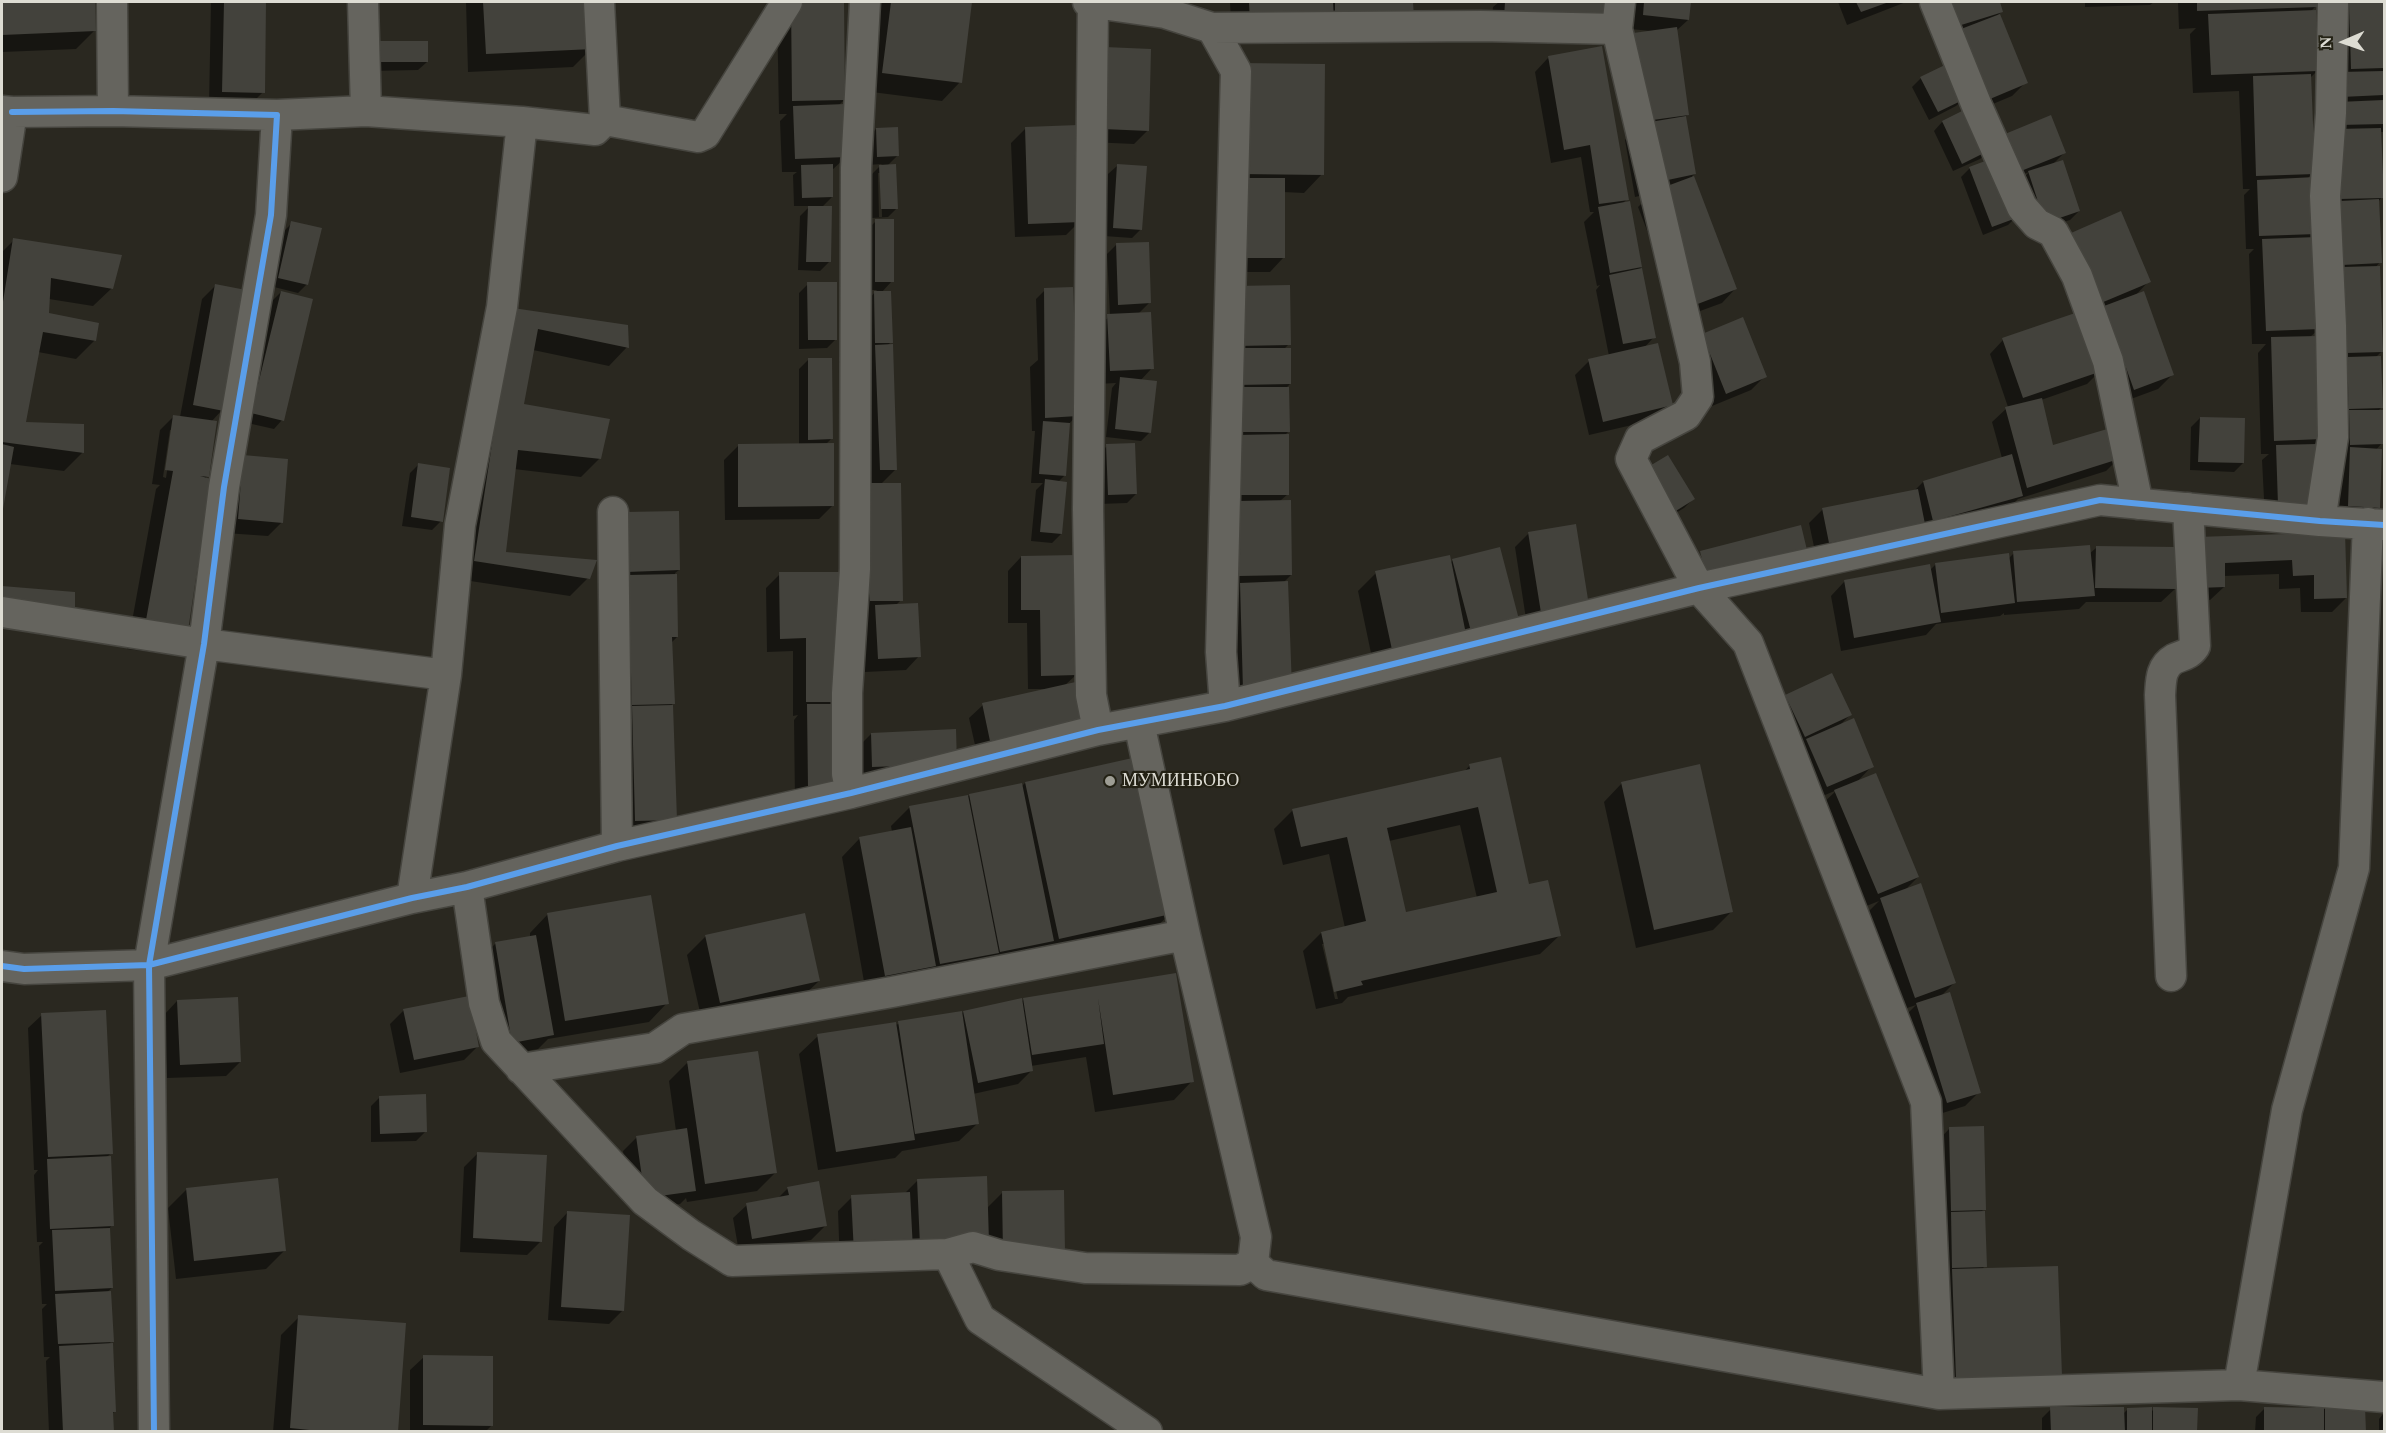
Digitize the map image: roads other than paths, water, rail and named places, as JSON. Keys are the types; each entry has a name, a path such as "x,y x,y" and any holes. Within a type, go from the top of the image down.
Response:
{"street":[{"path":"112,2 113,111"},
{"path":"363,2 366,111"},
{"path":"2,177 7,111 277,115 366,111 595,130 605,120 599,2"},
{"path":"605,120 698,136 705,134 787,2"},
{"path":"851,793 847,774 848,693 855,569 856,168 865,2"},
{"path":"1098,730 1090,695 1088,509 1090,2 1165,13 1230,19 1481,27 1618,15 1695,362 1698,397 1686,415 1640,440 1631,459 1699,588 1748,643 1926,1102 1939,1394"},
{"path":"1935,2 2022,207 2037,224 2053,232 2077,276 2108,361 2138,504"},
{"path":"2320,521 2333,437 2325,196 2331,113 2333,2"},
{"path":"1225,706 1221,652 1236,71 1230,19"},
{"path":"154,1431 149,965 204,644 224,487 270,215 277,115"},
{"path":"412,898 446,675 460,525 502,307 522,123"},
{"path":"2,966 24,969 149,965 412,898 467,887 617,846 851,793 1098,730 1225,706 1699,588 2100,500 2320,521 2376,524 2354,867 2287,1110 2239,1385"},
{"path":"2171,976 2160,695 2162,671 2172,660 2189,654 2195,646 2188,508"},
{"path":"613,512 617,846"},
{"path":"2,612 204,644 446,675"},
{"path":"1139,723 1185,935 1256,1237 1252,1263"},
{"path":"467,887 484,1003 496,1041 645,1200 691,1235 732,1261 948,1254 973,1247 999,1255 1085,1268 1240,1270 1252,1263"},
{"path":"521,1069 655,1048 683,1029 892,992 1185,935"},
{"path":"948,1254 980,1319 1147,1431"},
{"path":"1252,1263 1266,1275 1939,1394 2239,1385 2385,1397"}],"place":[{"name":"МУМИНБОБО","path":"1110,781"}]}
